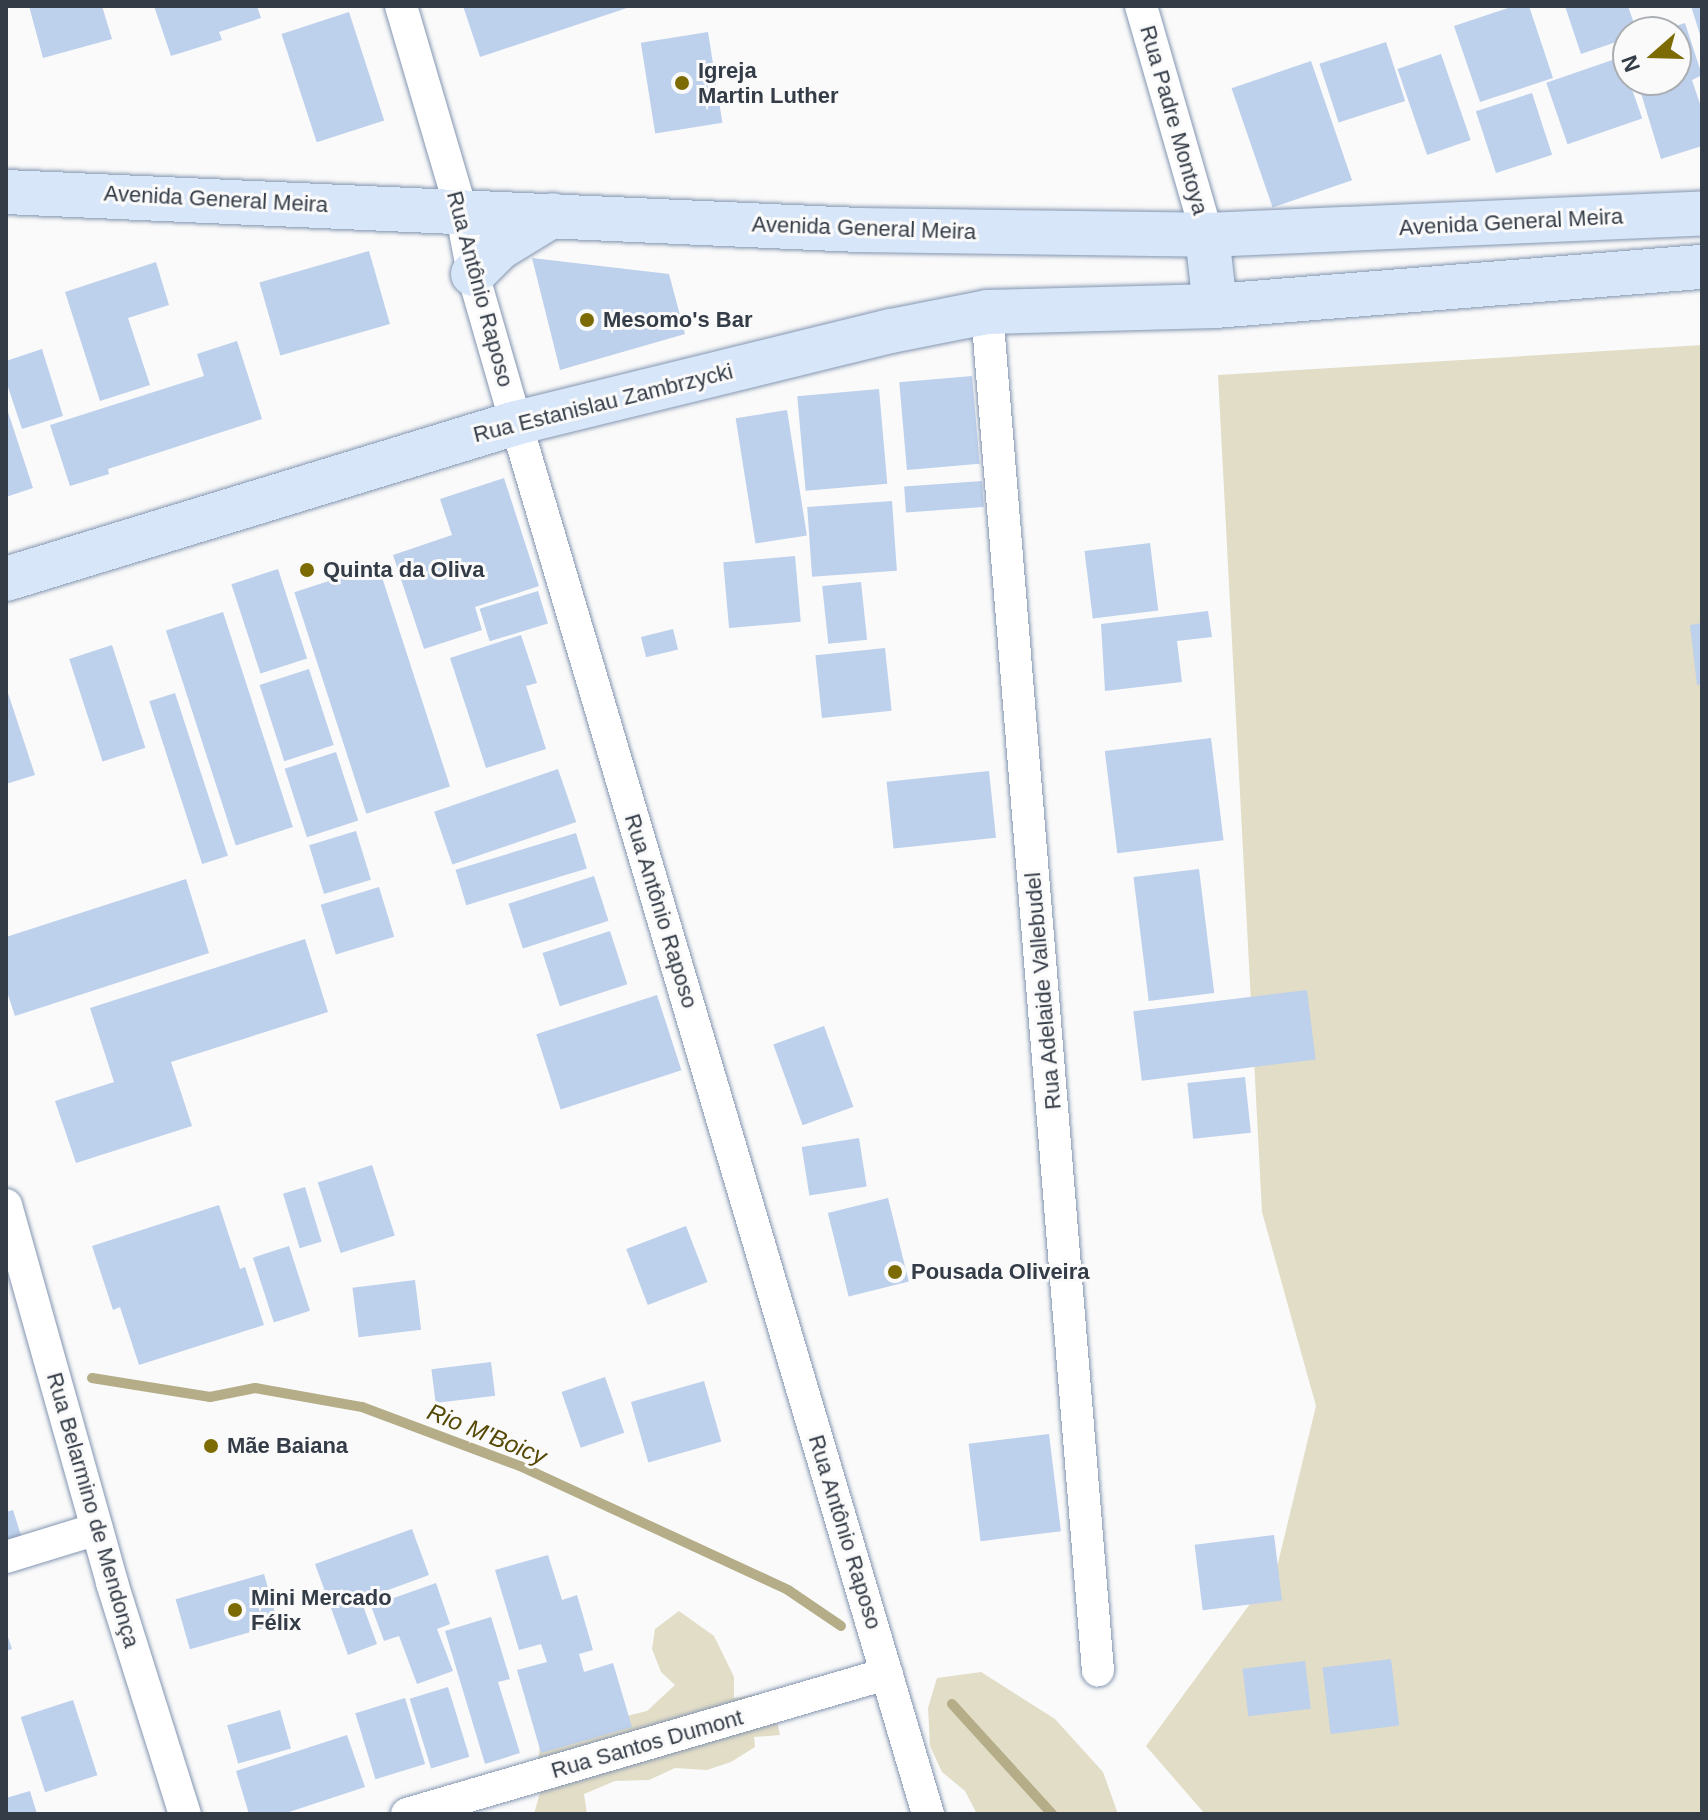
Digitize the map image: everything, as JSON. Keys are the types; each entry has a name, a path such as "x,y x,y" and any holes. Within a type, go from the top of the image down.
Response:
{"main road":[{"name":"Avenida General Meira","path":"13,193 461,210 858,230 1207,235 1702,213"},
{"path":"473,274 499,248 553,215"},
{"path":"1207,235 1215,306 1702,267"},
{"name":"Rua Estanislau Zambrzycki","path":"6,579 516,423 891,331 987,312 1215,306"}],"street":[{"name":"Rua Antônio Raposo","path":"401,6 461,210 473,274 516,423 928,1814"},
{"name":"Rua Padre Montoya","path":"1141,6 1207,235"},
{"name":"Rua Adelaide Vallebudel","path":"987,312 1098,1670"},
{"name":"Rua Belarmino de Mendonça","path":"6,1205 97,1529 185,1814"},
{"path":"6,1557 97,1529"},
{"name":"Rua Santos Dumont","path":"407,1814 887,1674"}],"shaded area":[{"path":"1702,345 1702,1814 1205,1814 1146,1746 1277,1567 1316,1406 1262,1212 1218,375"},
{"path":"679,1611 714,1636 734,1677 734,1698 771,1692 780,1735 754,1737 755,1747 731,1762 707,1770 675,1768 649,1780 615,1781 584,1794 587,1814 534,1814 541,1789 538,1762 541,1737 647,1711 675,1685 661,1672 652,1649 655,1629"},
{"path":"981,1672 1055,1719 1103,1772 1118,1814 977,1814 965,1791 942,1772 930,1746 928,1708 937,1678"}],"building":[{"path":"29,6 102,6 112,39 43,58"},
{"path":"154,6 257,6 261,18 219,32 222,40 171,56"},
{"path":"463,6 626,6 627,8 480,57"},
{"path":"1514,6 1529,6 1553,78 1480,102 1454,26"},
{"path":"1565,6 1628,6 1631,16 1612,16 1612,43 1581,54"},
{"path":"1691,6 1702,6 1702,38 1701,38"},
{"path":"349,12 384,120 317,142 281,34"},
{"name":"Igreja Martin Luther","path":"708,32 722,123 655,134 641,43"},
{"path":"1386,42 1405,101 1339,123 1319,64"},
{"path":"1692,44 1702,75 1692,80"},
{"path":"1441,54 1471,140 1427,155 1398,69"},
{"path":"1612,60 1612,96 1634,96 1642,118 1567,144 1546,83"},
{"path":"1311,61 1352,180 1273,207 1232,88"},
{"path":"1692,80 1702,110 1702,146 1661,159 1642,96 1692,96"},
{"path":"1532,93 1552,155 1496,173 1476,111"},
{"path":"369,251 390,324 280,355 259,282"},
{"path":"532,258 669,274 685,334 560,370"},
{"path":"156,262 169,305 128,318 150,385 100,401 65,292"},
{"path":"237,341 262,419 108,469 109,474 70,486 50,425 204,376 197,354"},
{"path":"42,349 63,416 22,429 6,381 6,361"},
{"path":"972,376 980,464 907,470 899,382"},
{"path":"879,389 887,484 806,491 797,396"},
{"path":"6,406 33,488 6,497"},
{"path":"787,410 807,535 756,544 736,418"},
{"path":"504,478 539,586 475,607 482,630 424,649 393,555 452,535 440,499"},
{"path":"982,481 984,507 906,512 904,486"},
{"path":"892,501 897,571 812,577 807,507"},
{"path":"1150,543 1158,610 1093,619 1084,551"},
{"path":"795,556 801,622 729,628 723,562"},
{"path":"378,565 450,787 366,814 294,592"},
{"path":"278,569 307,658 260,674 231,584"},
{"path":"861,582 867,640 828,644 822,586"},
{"path":"538,591 548,624 490,641 480,609"},
{"path":"1208,611 1212,637 1177,641 1182,682 1105,691 1101,624"},
{"path":"223,612 293,827 236,845 166,631"},
{"path":"1702,623 1702,684 1697,685 1690,625"},
{"path":"673,629 678,649 646,657 641,637"},
{"path":"521,635 537,683 526,686 546,749 486,768 450,658"},
{"path":"112,645 145,748 103,762 69,659"},
{"path":"885,648 892,711 822,718 815,655"},
{"path":"309,669 334,745 284,761 260,685"},
{"path":"6,687 35,775 6,784"},
{"path":"175,693 228,856 202,864 149,701"},
{"path":"1211,738 1224,840 1117,853 1105,751"},
{"path":"336,752 358,820 307,837 285,769"},
{"path":"558,769 576,822 452,865 434,812"},
{"path":"989,771 996,838 894,848 887,782"},
{"path":"356,831 371,880 324,894 309,845"},
{"path":"576,833 587,868 466,905 456,870"},
{"path":"1199,869 1214,993 1149,1001 1133,877"},
{"path":"594,876 609,921 523,949 508,904"},
{"path":"186,879 209,953 15,1016 6,989 6,937"},
{"path":"379,887 394,937 336,955 321,905"},
{"path":"610,931 627,984 560,1006 542,953"},
{"path":"305,939 328,1012 171,1062 192,1126 76,1163 55,1101 114,1082 90,1008"},
{"path":"1307,990 1316,1059 1142,1081 1133,1011"},
{"path":"657,995 681,1070 561,1109 536,1034"},
{"path":"824,1026 853,1107 803,1125 773,1044"},
{"path":"1245,1077 1251,1133 1193,1139 1187,1083"},
{"path":"859,1138 867,1186 809,1195 802,1147"},
{"path":"372,1165 395,1235 341,1253 318,1183"},
{"path":"305,1187 322,1242 300,1248 283,1194"},
{"path":"888,1198 909,1281 849,1296 828,1213"},
{"path":"219,1205 240,1269 245,1267 264,1325 139,1365 120,1307 113,1310 92,1246"},
{"path":"686,1226 708,1282 648,1305 626,1249"},
{"path":"289,1246 310,1311 274,1322 253,1258"},
{"path":"415,1280 421,1330 359,1337 352,1288"},
{"path":"491,1362 495,1396 436,1403 431,1369"},
{"path":"605,1377 624,1433 581,1448 562,1392"},
{"path":"704,1381 721,1442 648,1463 631,1402"},
{"path":"1049,1434 1061,1531 981,1541 969,1444"},
{"path":"13,1510 25,1548 6,1553 6,1512"},
{"path":"412,1529 429,1575 361,1600 377,1644 348,1655 315,1564"},
{"path":"1274,1535 1282,1601 1203,1610 1195,1545"},
{"path":"548,1555 562,1600 577,1595 593,1650 579,1654 584,1672 613,1663 632,1727 541,1753 517,1670 547,1662 541,1644 519,1650 495,1570"},
{"path":"264,1574 278,1624 190,1649 176,1599"},
{"path":"436,1583 450,1624 437,1629 453,1671 417,1684 399,1636 384,1641 371,1606"},
{"path":"491,1617 510,1679 498,1682 520,1753 485,1764 445,1631"},
{"path":"6,1631 12,1649 6,1651"},
{"path":"1391,1659 1399,1726 1331,1734 1323,1667"},
{"path":"1305,1661 1311,1709 1248,1716 1242,1669"},
{"path":"448,1687 469,1757 431,1769 410,1699"},
{"path":"405,1698 425,1764 375,1779 355,1713"},
{"path":"73,1700 97,1775 45,1792 21,1717"},
{"path":"280,1710 291,1748 238,1764 227,1725"},
{"path":"347,1735 365,1787 283,1814 249,1814 236,1771"},
{"path":"30,1791 37,1814 6,1814 6,1798"}],"waterway":[{"name":"Rio M'Boicy","path":"92,1378 210,1397 255,1388 362,1407 520,1466 788,1590 841,1626"},
{"name":"Rio M'Boicy","path":"952,1704 1052,1814"}],"place":[{"name":"Igreja Martin Luther","path":"682,83"},
{"name":"Mesomo's Bar","path":"587,320"},
{"name":"Quinta da Oliva","path":"307,570"},
{"name":"Pousada Oliveira","path":"895,1272"},
{"name":"Mãe Baiana","path":"211,1446"},
{"name":"Mini Mercado Félix","path":"235,1610"}]}
